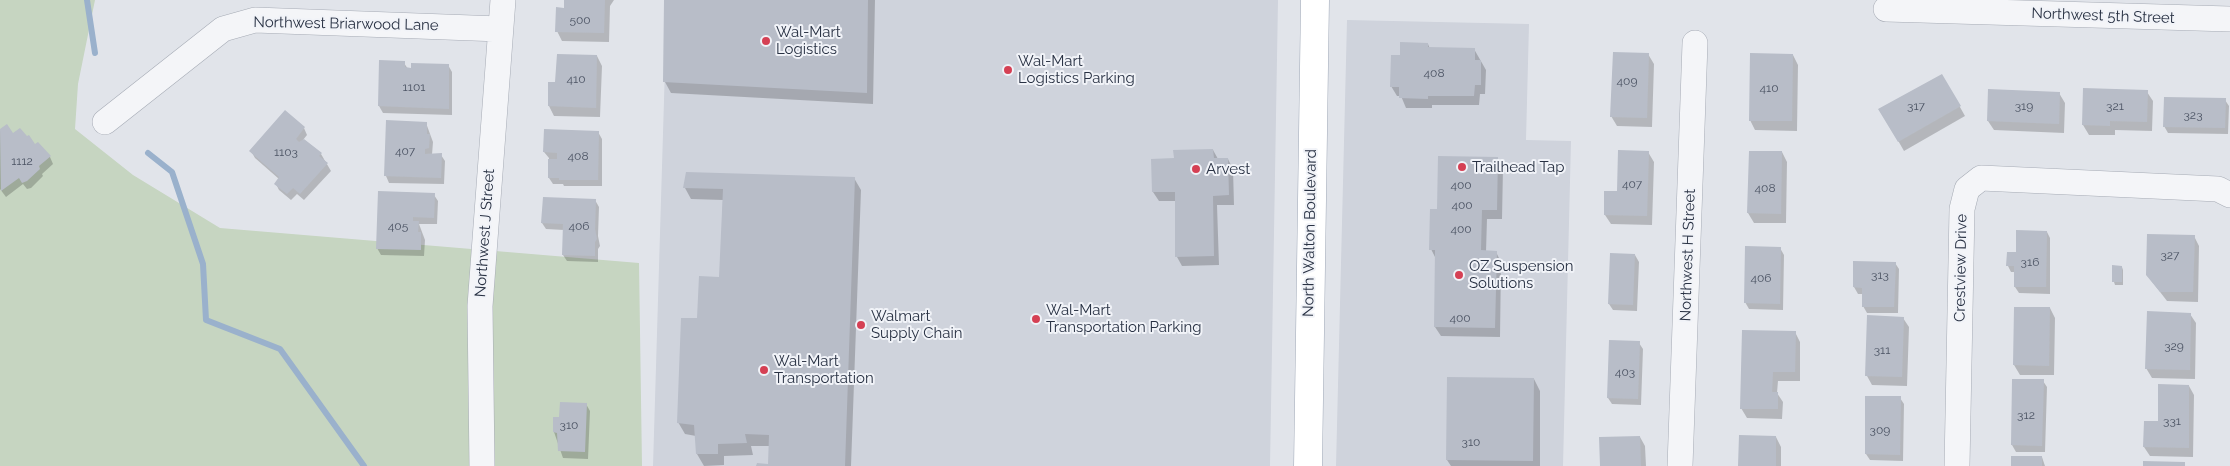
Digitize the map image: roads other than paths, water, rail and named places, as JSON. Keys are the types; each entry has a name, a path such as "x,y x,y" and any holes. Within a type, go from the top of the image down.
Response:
{"main road":[{"name":"North Walton Boulevard","path":"1308,466 1315,0"}],"street":[{"name":"Northwest J Street","path":"482,466 480,306 503,0"},
{"name":"Northwest 5th Street","path":"1886,9 2230,19"},
{"name":"Northwest Briarwood Lane","path":"105,122 223,29 255,20 500,29"},
{"name":"Northwest H Street","path":"1680,466 1695,43"},
{"name":"Crestview Drive","path":"1957,466 1962,209 1967,189 1981,178 2218,189 2230,195"}],"waterway":[{"path":"87,0 95,53"},
{"path":"148,153 172,172 203,264 206,320 280,349 364,466"}],"place":[{"name":"Wal-Mart Logistics","path":"766,41"},
{"name":"Wal-Mart Logistics Parking","path":"1008,70"},
{"name":"Trailhead Tap","path":"1462,167"},
{"name":"Arvest","path":"1196,169"},
{"name":"OZ Suspension Solutions","path":"1459,275"},
{"name":"Wal-Mart Transportation Parking","path":"1036,319"},
{"name":"Walmart Supply Chain","path":"861,325"},
{"name":"Wal-Mart Transportation","path":"764,370"}]}
